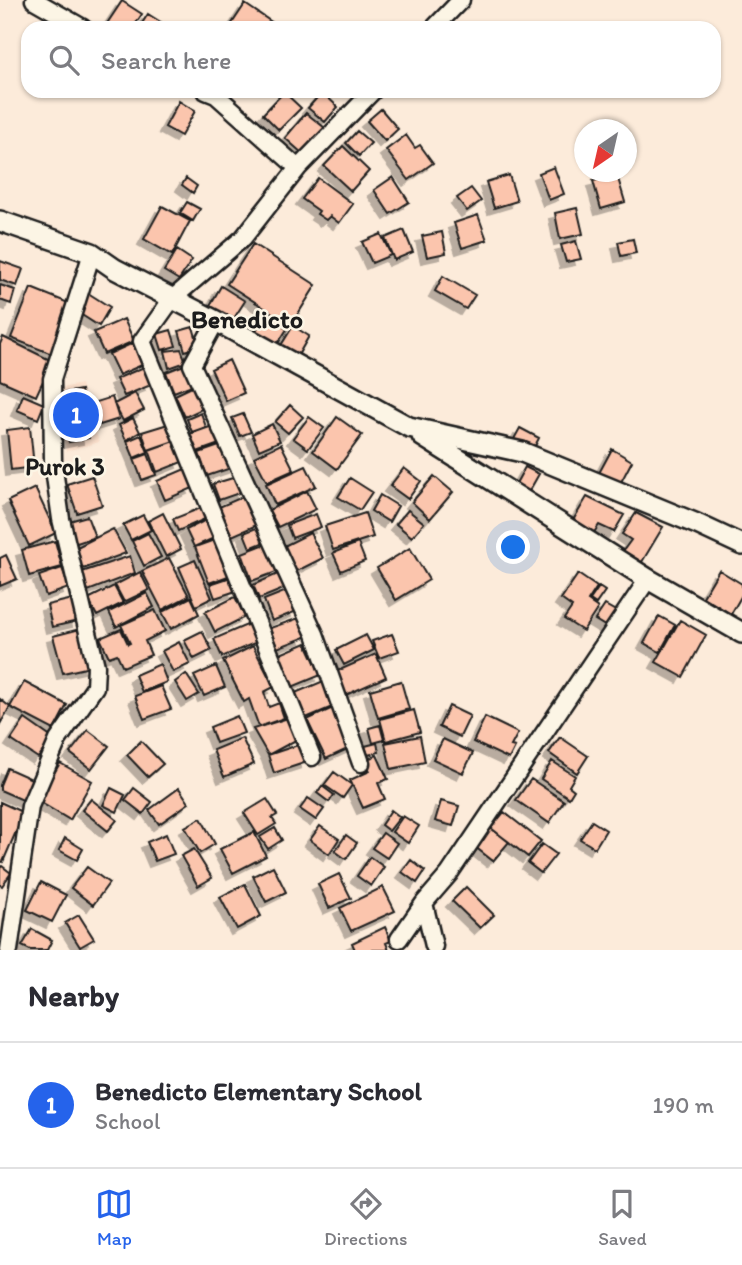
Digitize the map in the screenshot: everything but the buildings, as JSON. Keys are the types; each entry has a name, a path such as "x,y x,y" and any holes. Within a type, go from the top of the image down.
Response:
{"street":[{"path":"34,0 71,21"},
{"path":"441,21 461,0"},
{"path":"219,98 298,168"},
{"path":"312,757 142,341 172,299 243,238 298,168 366,98"},
{"path":"0,221 92,253 115,269 216,321 409,428 648,579 742,633"},
{"path":"9,950 30,806 58,740 95,687 96,666 61,519 53,462 52,379 92,253"},
{"path":"216,321 192,365 314,634 361,763"},
{"path":"409,428 522,452 742,545"},
{"path":"399,939 424,902 449,874 648,579"},
{"path":"424,902 434,946"}],"shaded area":[{"path":"81,384 99,442 66,451 57,389"}],"place":[{"name":"Benedicto Elementary School","path":"76,415"}],"district":[{"name":"Benedicto","path":"247,319"},
{"name":"Purok 3","path":"65,466"}]}
